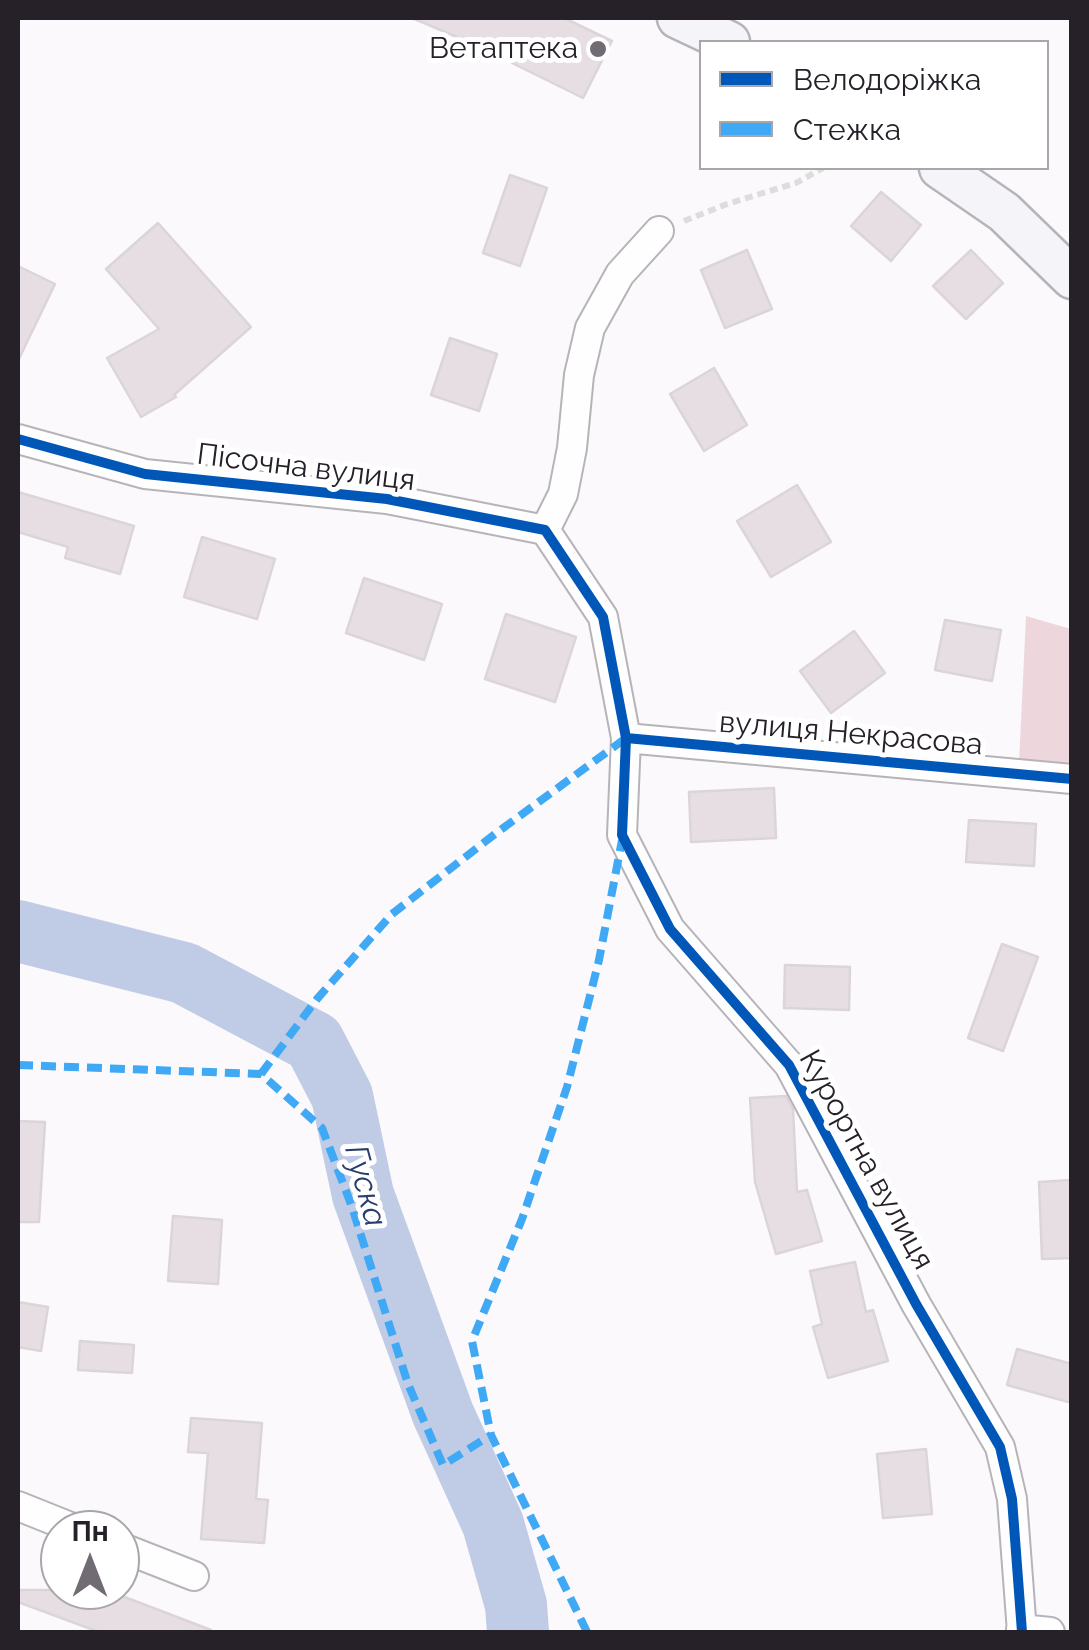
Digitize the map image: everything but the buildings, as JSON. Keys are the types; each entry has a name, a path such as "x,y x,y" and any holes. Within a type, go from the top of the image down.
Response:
{"main road":[{"path":"943,170 1004,212 1072,278"}],"street":[{"path":"626,738 603,617 545,530 563,494 579,375 590,328 620,274 659,231"},
{"name":"Пісочна вулиця","path":"18,439 145,474 387,499 545,530"},
{"name":"вулиця Некрасова","path":"626,738 1072,779"},
{"name":"Курортна вулиця","path":"626,738 622,835 670,929 789,1065 916,1304 1000,1447 1012,1499 1031,1631"},
{"path":"140,1555 194,1576"}],"path":[{"path":"659,231 819,170"}],"shaded area":[{"path":"1026,616 1071,629 1071,769 1019,763"}],"waterway":[{"name":"Гуска","path":"18,931 184,973 314,1042 342,1096 363,1195 443,1414 493,1524 516,1605 518,1632"}],"marked path":[{"path":"261,1074 317,999 392,914 626,738"},
{"path":"587,1632 491,1435 472,1341 522,1219 567,1087 599,960 622,840"},
{"path":"18,1065 261,1074 322,1128 352,1207 408,1384 443,1465 491,1435"}],"cycle path":[{"path":"18,439 145,474 387,499 545,530 603,617 626,738 622,835 670,929 789,1065 916,1304 1000,1447 1012,1499 1022,1632"},
{"path":"626,738 1072,779"}],"place":[{"name":"Ветаптека","path":"598,49"}]}
